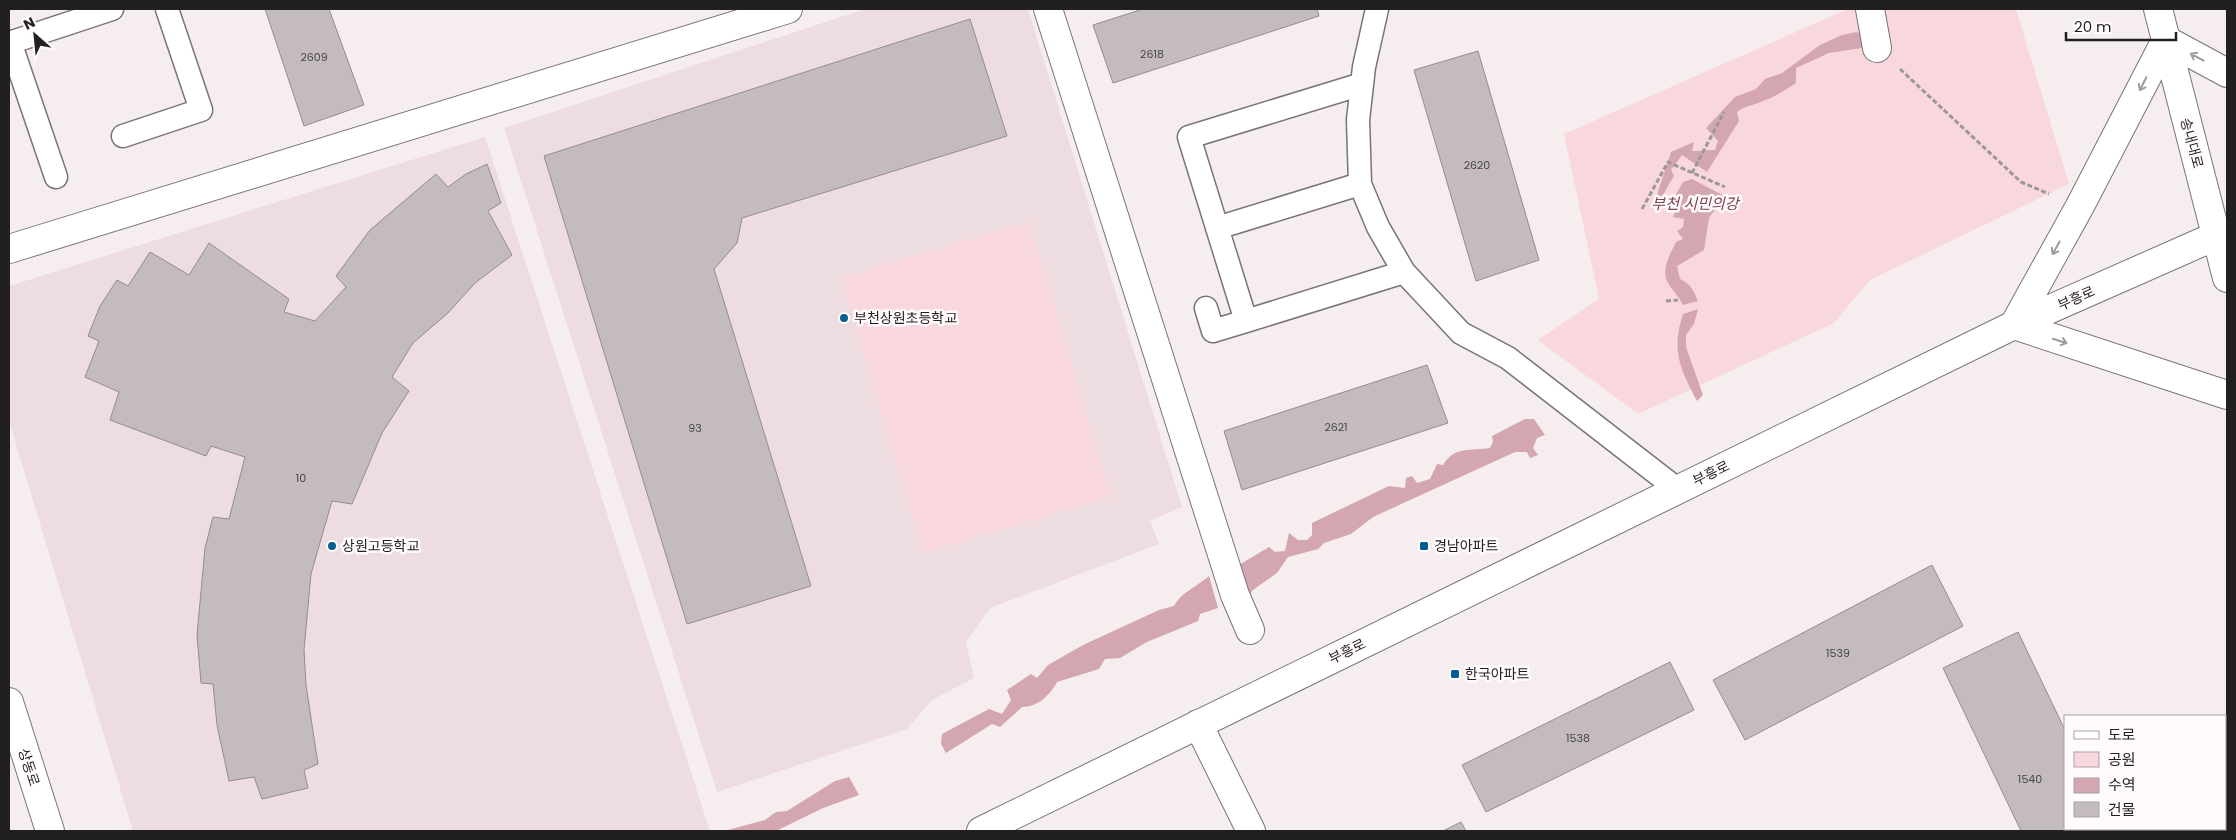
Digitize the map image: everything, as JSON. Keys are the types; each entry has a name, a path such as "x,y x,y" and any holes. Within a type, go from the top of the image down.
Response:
{"street":[{"path":"9,249 788,9"},
{"path":"1048,9 1235,595 1250,630"},
{"path":"1870,9 1877,48"},
{"name":"송내대로","path":"2158,9 2222,233 2227,278"},
{"path":"2227,73 2166,40 2080,206 2014,325 2227,395"},
{"name":"부흥로","path":"981,831 2014,325 2222,233"},
{"name":"상동로","path":"9,702 50,831"},
{"path":"1198,724 1251,831"}],"lane":[{"path":"56,177 9,42 112,9"},
{"path":"123,136 201,110 167,9"},
{"path":"1377,9 1364,67 1358,120 1360,184 1378,227 1404,272 1460,333 1508,358 1677,489"},
{"path":"1246,321 1189,137 1362,84"},
{"path":"1217,228 1360,184"},
{"path":"1206,308 1213,331 1404,272"}],"path":[{"path":"1877,48 2021,182 2052,195"},
{"path":"1692,173 1724,112"},
{"path":"1642,209 1668,162 1725,187"},
{"path":"1666,301 1678,300"}],"shaded area":[{"name":"부천상원초등학교","path":"865,9 1028,9 1182,507 1150,521 1159,544 990,608 966,642 974,678 932,700 907,729 717,792 504,128"},
{"name":"상원고등학교","path":"485,137 710,831 133,831 9,421 9,286"}],"green space":[{"path":"1848,9 2016,9 2069,184 1870,280 1834,323 1638,414 1538,340 1599,299 1564,134"},
{"path":"1029,221 1111,497 923,553 841,278"}],"water":[{"name":"부천 시민의강","path":"1857,32 1865,36 1868,43 1862,48 1829,53 1796,68 1796,83 1772,97 1737,112 1739,121 1707,172 1682,155 1671,170 1674,176 1663,195 1654,204 1671,152 1694,142 1692,151 1715,150 1718,141 1706,128 1735,97 1756,89 1765,79 1782,73 1820,45 1842,35"},
{"name":"부천 시민의강","path":"1692,179 1730,199 1725,208 1716,208 1709,218 1704,250 1677,266 1680,279 1692,288 1698,301 1683,305 1668,284 1665,271 1667,261 1676,242 1683,239 1677,231 1683,227 1684,219 1673,217 1675,212 1672,201 1683,182"},
{"path":"1698,309 1694,324 1686,335 1686,347 1703,395 1697,401 1682,369 1679,359 1678,339 1683,314"},
{"path":"1525,419 1534,419 1545,435 1537,438 1533,448 1538,455 1530,458 1527,452 1515,452 1373,517 1351,534 1324,543 1318,549 1288,557 1277,573 1249,595 1239,565 1269,547 1275,552 1285,551 1289,533 1298,540 1307,540 1312,535 1312,523 1389,486 1405,488 1406,478 1412,476 1417,483 1430,479 1437,464 1443,465 1447,459 1458,452 1490,448 1493,442 1492,436"},
{"path":"1209,576 1218,608 1200,614 1198,621 1147,642 1120,658 1105,659 1099,669 1057,682 1051,691 1038,703 1022,707 1000,727 992,724 946,753 941,744 942,734 989,709 1002,714 1011,700 1007,690 1031,674 1037,678 1048,665 1083,645 1159,610 1174,606 1185,593"},
{"path":"849,777 859,795 823,808 776,831 724,831 765,820 776,812 787,811 835,781"}],"building":[{"path":"265,9 329,9 364,105 304,126"},
{"path":"1143,9 1317,9 1319,16 1113,83 1093,25"},
{"path":"970,19 1007,136 742,218 737,243 714,269 811,586 687,624 544,156"},
{"path":"1478,51 1539,260 1476,281 1414,70"},
{"path":"487,164 501,203 488,211 512,255 475,283 448,313 413,343 392,377 409,391 382,433 352,504 332,501 311,574 304,650 306,685 318,764 304,770 308,788 262,799 254,777 229,781 217,725 213,684 201,683 197,635 205,548 213,517 229,519 245,457 211,446 206,456 110,420 119,392 85,377 99,341 88,336 100,306 117,280 128,286 150,252 189,275 209,243 289,299 284,312 315,321 346,287 336,276 370,230 436,174 448,187 466,174"},
{"path":"1427,365 1448,423 1242,490 1224,431"},
{"path":"1932,565 1963,626 1745,740 1713,680"},
{"path":"2018,632 2064,728 2064,830 2070,830 2021,831 1943,668"},
{"path":"1670,662 1694,710 1486,812 1462,765"},
{"path":"1461,822 1466,831 1443,831"}],"place":[{"name":"부천상원초등학교","path":"844,318"},
{"name":"상원고등학교","path":"332,546"},
{"name":"경남아파트","path":"1424,546"},
{"name":"한국아파트","path":"1455,674"}]}
